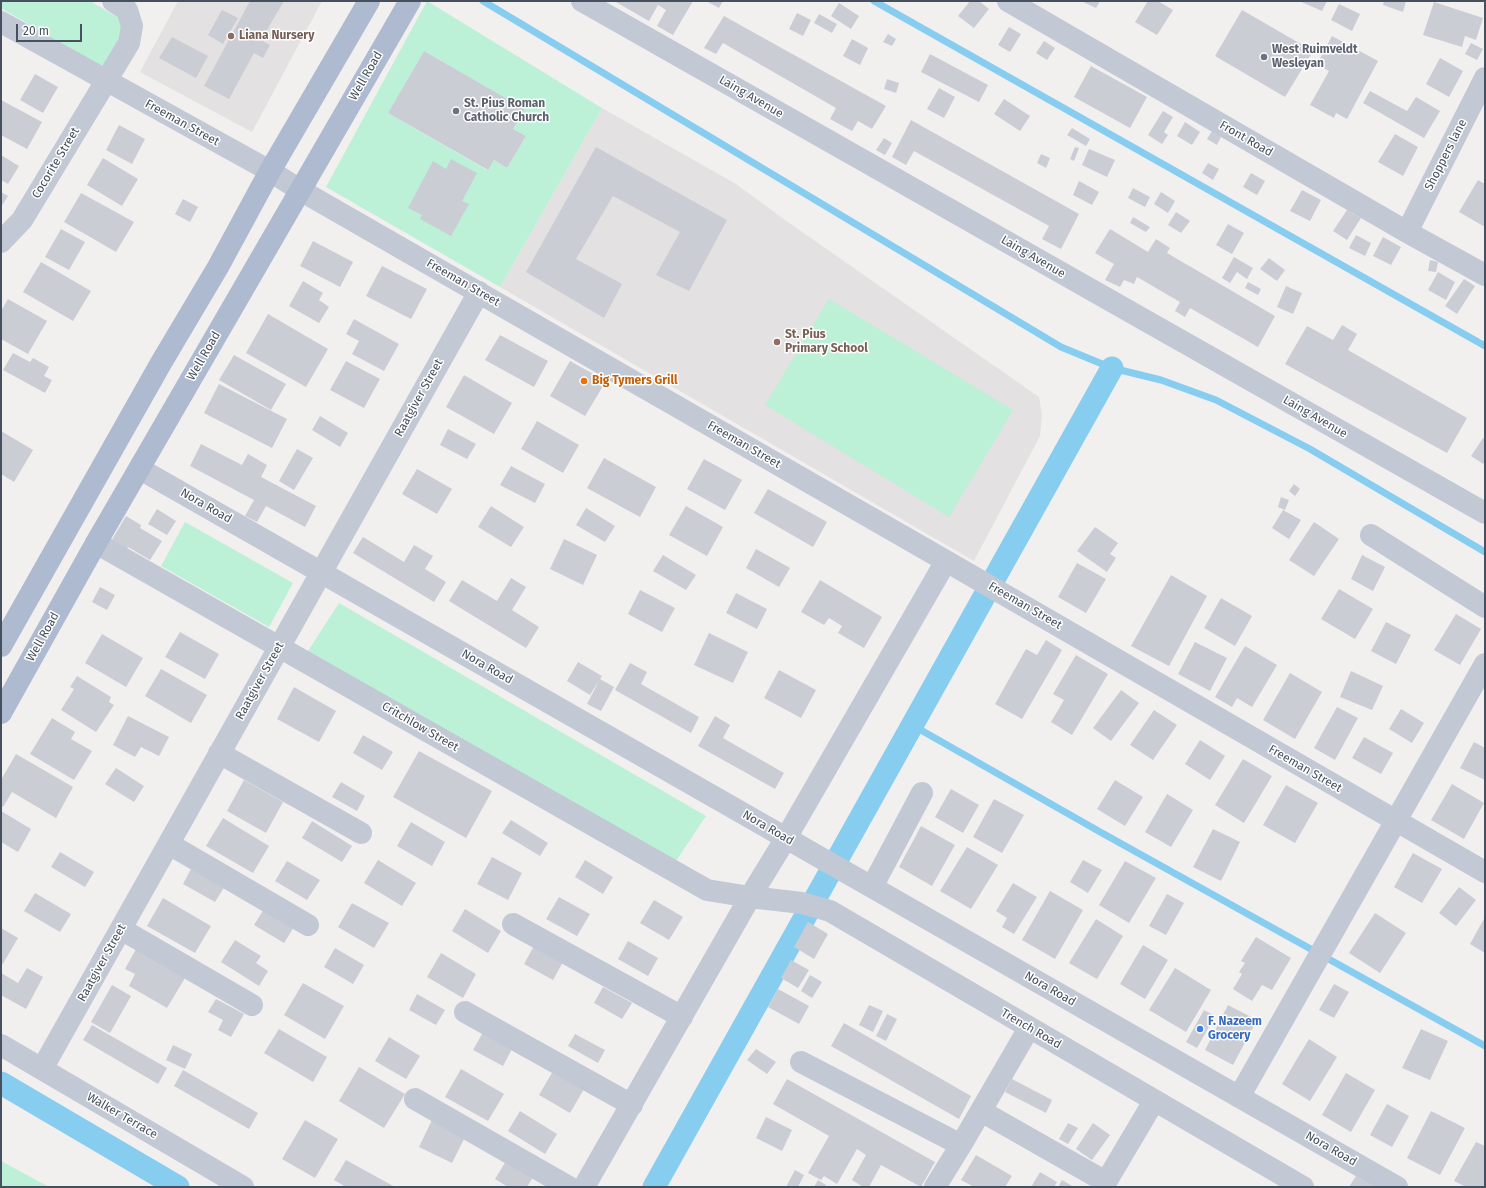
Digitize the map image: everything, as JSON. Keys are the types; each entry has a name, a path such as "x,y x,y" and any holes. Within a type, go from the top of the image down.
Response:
{"main road":[{"path":"1,646 161,364 218,267 270,171 369,1"},
{"name":"Well Road","path":"1,713 96,543 410,1"}],"street":[{"name":"Cocorite Street","path":"1,242 22,220 105,80 129,43 132,26 127,10 113,1"},
{"name":"Laing Avenue","path":"582,1 1485,513"},
{"name":"Front Road","path":"1008,1 1485,275"},
{"name":"Freeman Street","path":"1,22 270,171 300,190 1485,872"},
{"name":"Shoppers lane","path":"1408,232 1485,78"},
{"name":"Raatgiver Street","path":"42,1069 478,292"},
{"name":"Nora Road","path":"140,469 1397,1187"},
{"path":"1371,535 1485,607"},
{"name":"Critchlow Street","path":"96,543 706,890 750,897"},
{"path":"584,1187 750,897 786,838 946,561"},
{"path":"1239,1097 1394,821 1485,664"},
{"path":"220,753 361,833"},
{"path":"872,887 922,793"},
{"path":"169,844 308,925"},
{"name":"Trench Road","path":"750,897 802,903 830,911 1303,1187"},
{"path":"513,924 682,1017"},
{"path":"121,929 252,1005"},
{"path":"465,1012 632,1104"},
{"path":"935,1187 1029,1028"},
{"name":"Walker Terrace","path":"1,1045 243,1187"},
{"path":"801,1062 961,1145"},
{"path":"415,1099 569,1187"},
{"path":"981,1111 1104,1184 1154,1101"}],"shaded area":[{"name":"Liana Nursery","path":"178,1 322,1 252,132 140,72"},
{"name":"St. Pius Primary School","path":"602,108 736,184 785,220 1039,397 1042,415 1040,436 974,561 500,287"}],"green space":[{"path":"1,1 90,1 119,18 122,31 120,44 103,68 1,8"},
{"path":"427,1 602,108 500,287 326,187","holes":["424,51 525,109 513,129 526,136 507,168 494,160 487,170 388,113"]},
{"path":"829,299 1013,410 949,517 765,405"},
{"path":"185,522 293,583 269,627 161,566"},
{"path":"339,603 706,816 674,864 308,651"},
{"path":"1,1161 49,1187 1,1187"}],"building":[{"path":"250,1 284,1 261,40 270,45 263,58 254,53 229,99 204,86"},
{"path":"614,1 693,1 673,35 657,26 666,10 658,5 649,21"},
{"path":"706,1 723,1 719,8"},
{"path":"970,1 979,1 989,9 974,28 958,16"},
{"path":"1081,1 1100,1 1096,8"},
{"path":"1148,1 1158,1 1173,10 1157,35 1135,22"},
{"path":"1299,1 1327,1 1322,11"},
{"path":"1384,1 1406,1 1403,12 1383,5"},
{"path":"1434,2 1483,18 1476,40 1465,36 1462,47 1423,35"},
{"path":"839,3 859,16 851,29 831,16"},
{"path":"1339,4 1360,14 1352,31 1331,20"},
{"path":"222,10 238,18 223,44 208,35"},
{"path":"1242,10 1313,51 1285,97 1215,56"},
{"path":"797,13 811,20 803,36 789,29"},
{"path":"819,14 837,24 832,33 814,23"},
{"path":"724,16 886,106 872,129 858,121 852,131 830,119 836,108 723,43 716,54 704,48"},
{"path":"1009,27 1021,34 1010,52 998,45"},
{"path":"888,34 896,39 892,46 883,42"},
{"path":"1332,36 1378,61 1347,119 1336,113 1334,118 1310,105 1329,71 1317,64"},
{"path":"172,37 208,56 196,78 159,58"},
{"path":"852,39 868,48 860,65 843,56"},
{"path":"1044,41 1055,48 1047,60 1036,53"},
{"path":"1471,43 1483,49 1477,60 1465,54"},
{"name":"St. Pius Roman Catholic Church","path":"424,51 525,109 513,129 526,136 507,168 494,160 488,170 388,113"},
{"path":"930,54 988,85 979,102 921,72"},
{"path":"1440,58 1463,71 1449,97 1426,84"},
{"path":"1091,66 1147,97 1130,128 1074,97"},
{"path":"35,74 58,87 43,113 20,100"},
{"path":"887,79 899,83 896,93 884,89"},
{"path":"939,88 955,97 944,118 927,109"},
{"path":"1370,91 1407,111 1416,97 1440,111 1424,138 1363,103"},
{"path":"1004,99 1030,116 1020,131 994,114"},
{"path":"1,100 42,122 27,149 1,135"},
{"path":"1163,111 1173,117 1164,132 1168,135 1162,144 1148,135"},
{"path":"911,120 1079,214 1061,249 1042,239 1049,226 914,151 906,165 892,157"},
{"path":"1185,122 1200,132 1192,145 1177,136"},
{"path":"119,125 145,139 132,164 106,150"},
{"path":"1072,128 1090,139 1086,146 1067,135"},
{"path":"1212,131 1221,137 1217,145 1207,139"},
{"path":"1395,134 1418,147 1403,176 1378,162"},
{"path":"884,138 892,143 885,155 876,150"},
{"path":"596,147 727,220 689,291 656,275 680,232 613,196 576,259 622,284 604,318 526,272"},
{"path":"1075,147 1079,148 1074,161 1070,159"},
{"path":"1089,149 1115,160 1107,177 1082,165"},
{"path":"1041,154 1050,158 1046,168 1037,163"},
{"path":"1,155 19,166 8,184 1,180"},
{"path":"103,158 138,179 122,206 87,185"},
{"path":"451,159 477,173 462,201 469,204 451,236 420,219 422,215 408,208 433,161 446,169"},
{"path":"1208,163 1219,169 1213,180 1202,173"},
{"path":"1251,173 1265,181 1257,195 1243,187"},
{"path":"1478,180 1485,184 1485,227 1459,212"},
{"path":"1079,181 1099,192 1092,205 1073,195"},
{"path":"1133,188 1150,197 1145,207 1128,198"},
{"path":"1302,190 1321,200 1310,221 1290,211"},
{"path":"1,192 8,196 1,207"},
{"path":"1161,192 1175,201 1168,213 1154,204"},
{"path":"81,193 134,222 116,252 64,222"},
{"path":"183,199 198,207 190,222 175,214"},
{"path":"1347,210 1361,218 1347,240 1333,231"},
{"path":"1176,212 1190,221 1181,233 1168,225"},
{"path":"1133,217 1150,227 1146,232 1130,223"},
{"path":"1228,224 1244,233 1232,254 1216,245"},
{"path":"61,229 85,242 69,270 45,257"},
{"path":"1110,229 1148,252 1156,239 1170,248 1167,253 1275,316 1258,347 1190,308 1185,317 1175,311 1180,302 1137,277 1134,284 1124,280 1120,287 1105,280 1114,264 1095,253"},
{"path":"1356,235 1371,243 1365,256 1349,248"},
{"path":"1383,237 1401,247 1391,265 1373,256"},
{"path":"313,241 353,262 340,287 300,266"},
{"path":"1234,257 1253,268 1247,279 1237,272 1230,283 1222,278"},
{"path":"1269,258 1285,270 1277,281 1260,269"},
{"path":"1430,260 1438,262 1436,272 1428,271"},
{"path":"41,262 91,291 73,321 23,292"},
{"path":"382,266 427,289 411,319 366,296"},
{"path":"1438,272 1455,282 1446,300 1428,290"},
{"path":"1464,279 1475,286 1457,314 1445,306"},
{"path":"303,281 323,293 319,300 329,307 319,323 289,306"},
{"path":"1248,282 1261,289 1258,295 1245,288"},
{"path":"1286,286 1302,293 1293,314 1277,307"},
{"path":"8,299 47,321 28,354 1,339 1,311"},
{"path":"268,314 328,349 306,387 246,353"},
{"path":"354,319 399,344 384,371 352,354 359,341 346,334"},
{"path":"1342,325 1357,334 1348,350 1467,418 1447,453 1285,364 1307,326 1333,340"},
{"path":"500,335 548,361 534,387 485,360"},
{"path":"13,353 30,362 33,358 49,367 44,376 52,380 45,393 3,370"},
{"path":"234,355 286,384 271,410 219,380"},
{"path":"346,361 380,379 364,408 330,390"},
{"path":"570,361 606,381 585,416 550,396"},
{"path":"464,375 512,403 494,434 446,407"},
{"path":"219,384 287,419 272,448 204,413"},
{"path":"320,416 348,433 340,447 312,430"},
{"path":"537,421 579,445 563,473 521,449"},
{"path":"448,429 476,444 467,459 440,445"},
{"path":"1,431 33,450 14,482 1,474"},
{"path":"1483,438 1485,439 1485,461 1483,464 1471,456"},
{"path":"201,444 242,465 248,454 267,465 261,477 316,506 305,527 266,506 257,522 245,516 254,500 190,466"},
{"path":"297,449 313,458 294,490 279,481"},
{"path":"604,458 656,487 640,517 587,488"},
{"path":"704,459 742,480 725,510 687,489"},
{"path":"511,466 545,484 535,503 500,485"},
{"path":"417,469 452,489 437,514 402,494"},
{"path":"1294,484 1300,489 1295,496 1289,491"},
{"path":"768,489 827,522 813,547 754,513"},
{"path":"1281,497 1289,500 1285,510 1278,507"},
{"path":"491,506 524,527 511,547 478,527"},
{"path":"686,506 723,527 707,556 669,535"},
{"path":"586,508 615,526 605,542 576,525"},
{"path":"157,509 176,521 167,535 148,524"},
{"path":"1283,510 1301,520 1289,539 1272,528"},
{"path":"126,516 141,525 140,528 162,541 150,560 128,547 125,552 110,543"},
{"path":"1314,522 1339,539 1314,576 1289,560"},
{"path":"1095,527 1118,543 1110,554 1116,558 1107,572 1077,551"},
{"path":"363,537 404,562 414,545 433,556 425,569 446,582 434,602 353,553"},
{"path":"564,539 597,555 583,585 550,569"},
{"path":"756,549 790,568 779,587 746,568"},
{"path":"663,555 696,575 686,590 653,571"},
{"path":"1362,555 1385,567 1373,591 1351,579"},
{"path":"1077,563 1106,579 1086,613 1058,597"},
{"path":"1171,575 1207,596 1169,666 1131,646"},
{"path":"511,578 526,587 512,610 539,627 526,648 449,601 462,580 497,601"},
{"path":"820,580 882,617 864,648 838,633 842,626 829,618 824,625 801,612"},
{"path":"100,587 115,595 107,610 92,602"},
{"path":"1339,589 1373,609 1355,639 1321,619"},
{"path":"640,590 675,608 662,632 628,614"},
{"path":"736,593 767,609 757,629 726,613"},
{"path":"1221,598 1252,616 1235,646 1204,628"},
{"path":"1456,614 1481,629 1460,665 1434,650"},
{"path":"1386,622 1411,635 1396,664 1371,651"},
{"path":"180,632 219,654 205,679 165,657"},
{"path":"709,633 748,652 733,683 694,665"},
{"path":"102,634 143,658 126,687 85,663"},
{"path":"1046,640 1062,650 1022,719 995,704 1026,649 1037,655"},
{"path":"1195,642 1227,658 1210,691 1178,674"},
{"path":"1245,646 1277,665 1252,707 1237,698 1232,707 1215,697"},
{"path":"1076,655 1108,674 1072,735 1051,722 1064,700 1053,694"},
{"path":"578,662 602,676 590,695 567,681"},
{"path":"630,663 647,672 641,684 699,717 691,733 615,690"},
{"path":"161,669 207,695 191,723 145,696"},
{"path":"779,670 816,690 801,718 764,698"},
{"path":"1351,671 1383,686 1372,710 1340,697"},
{"path":"1290,673 1322,692 1295,739 1263,720"},
{"path":"77,676 111,697 109,702 114,705 96,732 61,710 74,689 70,687"},
{"path":"600,679 614,687 601,711 587,704"},
{"path":"294,687 336,711 319,742 277,719"},
{"path":"1121,690 1139,703 1111,741 1093,728"},
{"path":"1337,707 1358,718 1335,760 1314,748"},
{"path":"1401,709 1424,723 1412,743 1389,729"},
{"path":"1154,710 1177,725 1153,760 1130,745"},
{"path":"128,716 169,737 159,756 141,747 135,757 113,745"},
{"path":"715,716 730,725 723,738 784,773 775,789 698,746"},
{"path":"52,718 75,732 71,739 92,751 74,780 30,754"},
{"path":"363,735 393,752 382,770 353,753"},
{"path":"1364,737 1393,753 1381,774 1352,758"},
{"path":"1200,740 1225,756 1210,780 1185,764"},
{"path":"1474,742 1485,748 1485,780 1460,768"},
{"path":"419,751 492,791 466,838 393,797"},
{"path":"16,754 73,787 56,818 12,792 3,807 1,806 1,780"},
{"path":"1243,759 1272,776 1244,823 1215,805"},
{"path":"116,768 144,786 134,802 105,784"},
{"path":"244,780 283,802 266,833 227,811"},
{"path":"1115,780 1143,797 1125,826 1097,809"},
{"path":"341,782 365,796 357,811 332,797"},
{"path":"1452,784 1484,803 1464,839 1431,820"},
{"path":"1286,785 1318,803 1295,843 1263,825"},
{"path":"951,789 979,805 963,833 935,817"},
{"path":"1167,794 1193,810 1171,847 1145,832"},
{"path":"994,799 1024,815 1002,853 973,837"},
{"path":"1,811 31,829 18,852 1,842"},
{"path":"223,818 269,846 253,873 206,846"},
{"path":"511,820 548,843 540,856 502,833"},
{"path":"312,821 352,846 342,862 302,838"},
{"path":"411,822 445,842 432,866 397,846"},
{"path":"921,826 955,845 932,886 899,867"},
{"path":"1213,829 1240,842 1221,881 1193,867"},
{"path":"967,847 998,865 971,909 940,891"},
{"path":"60,852 94,872 85,887 51,867"},
{"path":"1413,853 1442,869 1422,903 1394,887"},
{"path":"492,857 522,873 508,900 477,884"},
{"path":"378,860 416,883 402,906 364,883"},
{"path":"585,860 613,877 603,894 575,877"},
{"path":"1083,860 1102,870 1088,893 1070,882"},
{"path":"287,861 320,880 307,900 275,881"},
{"path":"1125,861 1156,878 1129,923 1099,905"},
{"path":"192,867 225,886 215,902 183,884"},
{"path":"1013,883 1037,897 1014,934 1002,927 1007,918 996,911"},
{"path":"1459,887 1476,900 1456,926 1439,913"},
{"path":"1050,891 1083,910 1055,959 1022,940"},
{"path":"35,893 71,914 60,932 24,911"},
{"path":"1167,894 1184,903 1166,935 1149,926"},
{"path":"559,897 590,914 577,936 546,919"},
{"path":"163,898 211,926 195,953 147,926"},
{"path":"654,900 683,917 669,940 640,923"},
{"path":"352,903 389,923 374,948 338,927"},
{"path":"264,909 294,927 284,943 254,925"},
{"path":"465,909 501,931 488,953 452,931"},
{"path":"1375,913 1406,933 1380,973 1349,953"},
{"path":"1485,917 1485,953 1470,944"},
{"path":"1096,919 1123,936 1097,979 1069,963"},
{"path":"808,922 828,934 814,959 794,947"},
{"path":"1,928 18,938 1,967"},
{"path":"1256,937 1291,958 1272,990 1262,985 1252,1001 1233,989 1242,974 1239,972 1245,963 1241,961"},
{"path":"235,940 261,956 256,963 268,971 259,986 221,962"},
{"path":"628,941 658,958 648,976 618,959"},
{"path":"1143,945 1168,960 1145,999 1120,984"},
{"path":"534,946 563,962 553,980 524,964"},
{"path":"335,948 364,965 353,984 324,967"},
{"path":"136,949 185,978 167,1008 129,986 135,974 125,969"},
{"path":"441,953 476,974 463,998 427,977"},
{"path":"791,960 809,970 798,988 781,978"},
{"path":"27,968 43,977 26,1009 1,995 1,973 18,983"},
{"path":"1175,968 1211,990 1186,1032 1149,1010"},
{"path":"810,975 822,982 812,998 801,991"},
{"path":"303,983 344,1006 325,1039 284,1015"},
{"path":"1334,984 1349,992 1334,1018 1319,1010"},
{"path":"112,985 131,996 110,1033 91,1022"},
{"path":"603,987 632,1003 622,1019 594,1003"},
{"path":"778,989 809,1006 799,1024 768,1007"},
{"path":"417,994 445,1010 436,1025 409,1010"},
{"path":"216,999 244,1014 231,1037 218,1030 223,1020 208,1012"},
{"path":"869,1005 883,1011 873,1032 859,1025"},
{"path":"1228,1005 1257,1020 1233,1065 1205,1050"},
{"name":"F. Nazeem Grocery","path":"1204,1010 1215,1016 1197,1048 1186,1042"},
{"path":"887,1014 897,1019 886,1041 876,1036"},
{"path":"844,1023 971,1096 959,1119 831,1046"},
{"path":"92,1025 167,1068 158,1084 83,1040"},
{"path":"279,1029 327,1057 313,1082 264,1053"},
{"path":"1421,1029 1448,1041 1430,1080 1402,1068"},
{"path":"483,1032 512,1049 503,1066 473,1050"},
{"path":"575,1034 605,1050 598,1063 568,1046"},
{"path":"389,1037 420,1056 406,1079 375,1061"},
{"path":"1309,1039 1337,1057 1310,1101 1282,1084"},
{"path":"173,1045 192,1054 185,1069 166,1060"},
{"path":"756,1049 776,1062 767,1074 747,1060"},
{"path":"359,1067 405,1094 384,1128 339,1101"},
{"path":"461,1069 504,1094 488,1121 445,1097"},
{"path":"183,1070 258,1113 249,1129 174,1086"},
{"path":"553,1071 584,1089 570,1113 539,1095"},
{"path":"1346,1073 1375,1090 1351,1132 1322,1115"},
{"path":"787,1079 935,1162 921,1187 881,1165 869,1187 863,1187 852,1180 866,1155 857,1149 837,1184 824,1176 821,1180 808,1173 829,1136 773,1104"},
{"path":"1012,1079 1052,1100 1046,1113 1005,1092"},
{"path":"1387,1104 1409,1116 1392,1147 1370,1135"},
{"path":"520,1111 557,1134 545,1154 508,1131"},
{"path":"1431,1111 1465,1128 1440,1175 1407,1158"},
{"path":"766,1117 792,1130 782,1151 756,1138"},
{"path":"305,1120 338,1139 315,1178 282,1159"},
{"path":"432,1120 465,1137 452,1163 419,1147"},
{"path":"1068,1123 1078,1128 1068,1144 1059,1139"},
{"path":"1093,1123 1110,1135 1092,1160 1076,1149"},
{"path":"1476,1142 1485,1146 1485,1187 1466,1187 1454,1181"},
{"path":"976,1155 1012,1176 1005,1187 974,1187 961,1180"},
{"path":"346,1160 395,1187 346,1187 334,1180"},
{"path":"506,1161 533,1177 527,1187 508,1187 495,1179"},
{"path":"795,1170 804,1175 798,1187 786,1187"},
{"path":"1040,1172 1057,1182 1054,1187 1031,1187"},
{"path":"1356,1176 1375,1187 1349,1187"},
{"path":"818,1180 826,1185 825,1187 814,1187"},
{"path":"1062,1180 1074,1187 1058,1187"}],"waterway":[{"path":"483,1 1061,347 1112,368 1161,380 1216,400 1310,449 1485,552"},
{"path":"874,1 1485,346"},
{"path":"654,1187 1112,368"},
{"path":"912,725 1102,833 1485,1046"},
{"path":"1,1083 178,1187"}],"place":[{"name":"Liana Nursery","path":"231,36"},
{"name":"West Ruimveldt Wesleyan","path":"1264,57"},
{"name":"St. Pius Roman Catholic Church","path":"456,111"},
{"name":"St. Pius Primary School","path":"777,342"},
{"name":"Big Tymers Grill","path":"584,381"},
{"name":"F. Nazeem Grocery","path":"1200,1029"}]}
